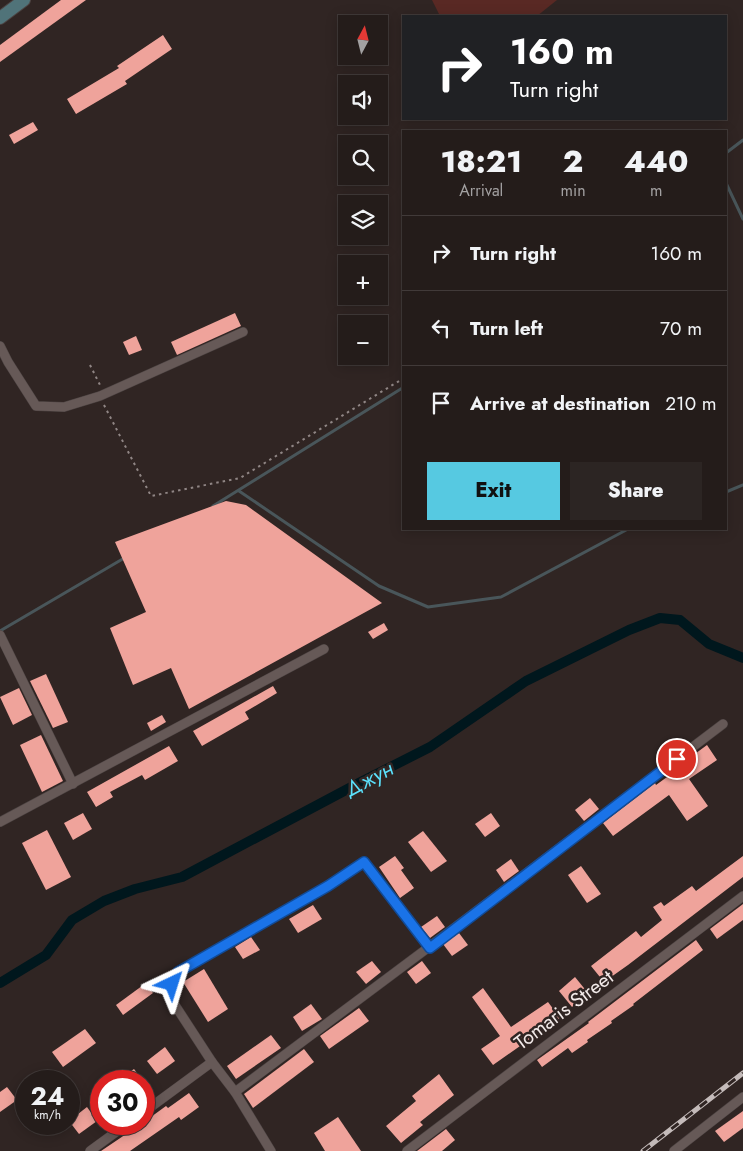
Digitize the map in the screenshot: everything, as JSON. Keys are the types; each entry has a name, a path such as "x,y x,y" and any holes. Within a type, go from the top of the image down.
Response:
{"main road":[{"path":"0,18 24,0"}],"street":[{"path":"0,346 36,406 64,407 102,395 244,332"},
{"path":"0,636 72,784"},
{"path":"0,822 324,650"},
{"path":"235,1092 430,948 723,724"},
{"path":"271,1151 235,1092 212,1062 171,999 172,984 178,972 328,886 364,862 430,948"},
{"name":"Tomaris Street","path":"407,1151 743,896"},
{"path":"155,1104 212,1062"},
{"path":"674,1151 743,1098"},
{"path":"90,1151 112,1135"}],"path":[{"path":"90,364 102,395 151,496 240,478 402,379"}],"shaded area":[{"path":"432,0 557,0 538,15 440,15"}],"building":[{"path":"61,0 86,0 0,62 0,45"},
{"path":"163,35 172,49 125,81 127,84 76,114 67,99 119,68 117,66"},
{"path":"33,122 38,130 14,144 9,135"},
{"path":"235,313 241,326 177,355 171,342"},
{"path":"136,336 142,350 129,355 123,342"},
{"path":"226,501 246,505 382,603 189,709 171,668 133,685 110,628 146,612 115,542"},
{"path":"384,623 388,630 373,639 368,632"},
{"path":"46,674 68,722 53,728 30,681"},
{"path":"273,686 277,693 245,712 249,719 202,746 193,731"},
{"path":"19,688 32,715 13,725 0,697"},
{"path":"162,715 166,722 151,731 147,723"},
{"path":"41,735 63,781 42,792 20,745"},
{"path":"707,745 717,760 689,779 708,806 687,821 669,795 613,836 603,823 655,783 656,785 685,764 684,762"},
{"path":"169,746 178,761 145,780 142,775 110,792 113,797 96,807 87,792"},
{"path":"590,798 599,809 584,821 575,810"},
{"path":"83,813 92,829 73,840 64,823"},
{"path":"491,813 500,826 485,837 475,824"},
{"path":"47,830 71,877 46,890 22,843"},
{"path":"423,831 447,861 431,872 408,842"},
{"path":"395,856 404,868 401,870 414,888 400,898 379,867"},
{"path":"743,856 743,877 628,965 604,982 591,966 636,931 641,937 662,920 653,907 661,902 664,906 692,886 696,891"},
{"path":"511,859 519,871 504,882 496,870"},
{"path":"581,866 601,894 587,903 568,875"},
{"path":"743,904 743,920 717,939 710,929"},
{"path":"313,905 322,919 298,933 289,919"},
{"path":"437,916 445,927 430,938 421,927"},
{"path":"459,933 468,945 452,956 443,944"},
{"path":"251,937 260,950 243,959 235,947"},
{"path":"696,940 703,950 611,1021 612,1023 587,1040 588,1042 572,1053 568,1048 542,1067 537,1060 589,1023"},
{"path":"372,961 381,972 366,984 356,972"},
{"path":"422,961 431,973 416,984 407,972"},
{"path":"204,969 228,1009 208,1022 183,982"},
{"path":"575,977 588,993 572,1007 559,991"},
{"path":"146,983 153,993 123,1015 116,1005"},
{"path":"483,988 511,1027 548,1002 560,1018 493,1065 481,1049 500,1036 472,997"},
{"path":"311,1004 322,1019 302,1031 293,1017"},
{"path":"359,1008 369,1021 329,1049 320,1036"},
{"path":"85,1029 96,1043 63,1067 52,1052"},
{"path":"271,1035 281,1048 236,1079 227,1066"},
{"path":"165,1047 175,1061 157,1074 147,1061"},
{"path":"304,1049 314,1062 253,1108 244,1094"},
{"path":"439,1074 454,1095 420,1122 423,1125 401,1143 386,1126 416,1101 412,1096"},
{"path":"7,1087 15,1097 15,1101 0,1112 0,1092"},
{"path":"189,1093 199,1107 181,1120 179,1117 155,1134 155,1114 166,1106 168,1108"},
{"path":"87,1107 90,1111 90,1126 80,1133 80,1112"},
{"path":"743,1111 743,1128 724,1142 715,1131"},
{"path":"338,1117 361,1151 325,1151 314,1133"},
{"path":"446,1129 455,1140 442,1151 417,1151"},
{"path":"125,1135 153,1135 130,1151 101,1151"}],"waterway":[{"path":"727,152 743,140"},
{"path":"727,185 743,219"},
{"path":"213,506 402,388"},
{"path":"727,492 743,485"},
{"path":"239,491 379,586 428,607 501,597 626,530"},
{"path":"0,631 126,557"},
{"name":"Джун","path":"0,983 46,955 72,920 104,901 135,889 182,877 430,747 526,681 629,630 660,618 680,620 709,644 743,658"}],"railway":[{"path":"643,1151 743,1073"}],"route":[{"path":"172,984 178,972 328,886 364,862 430,948 677,759"}]}
